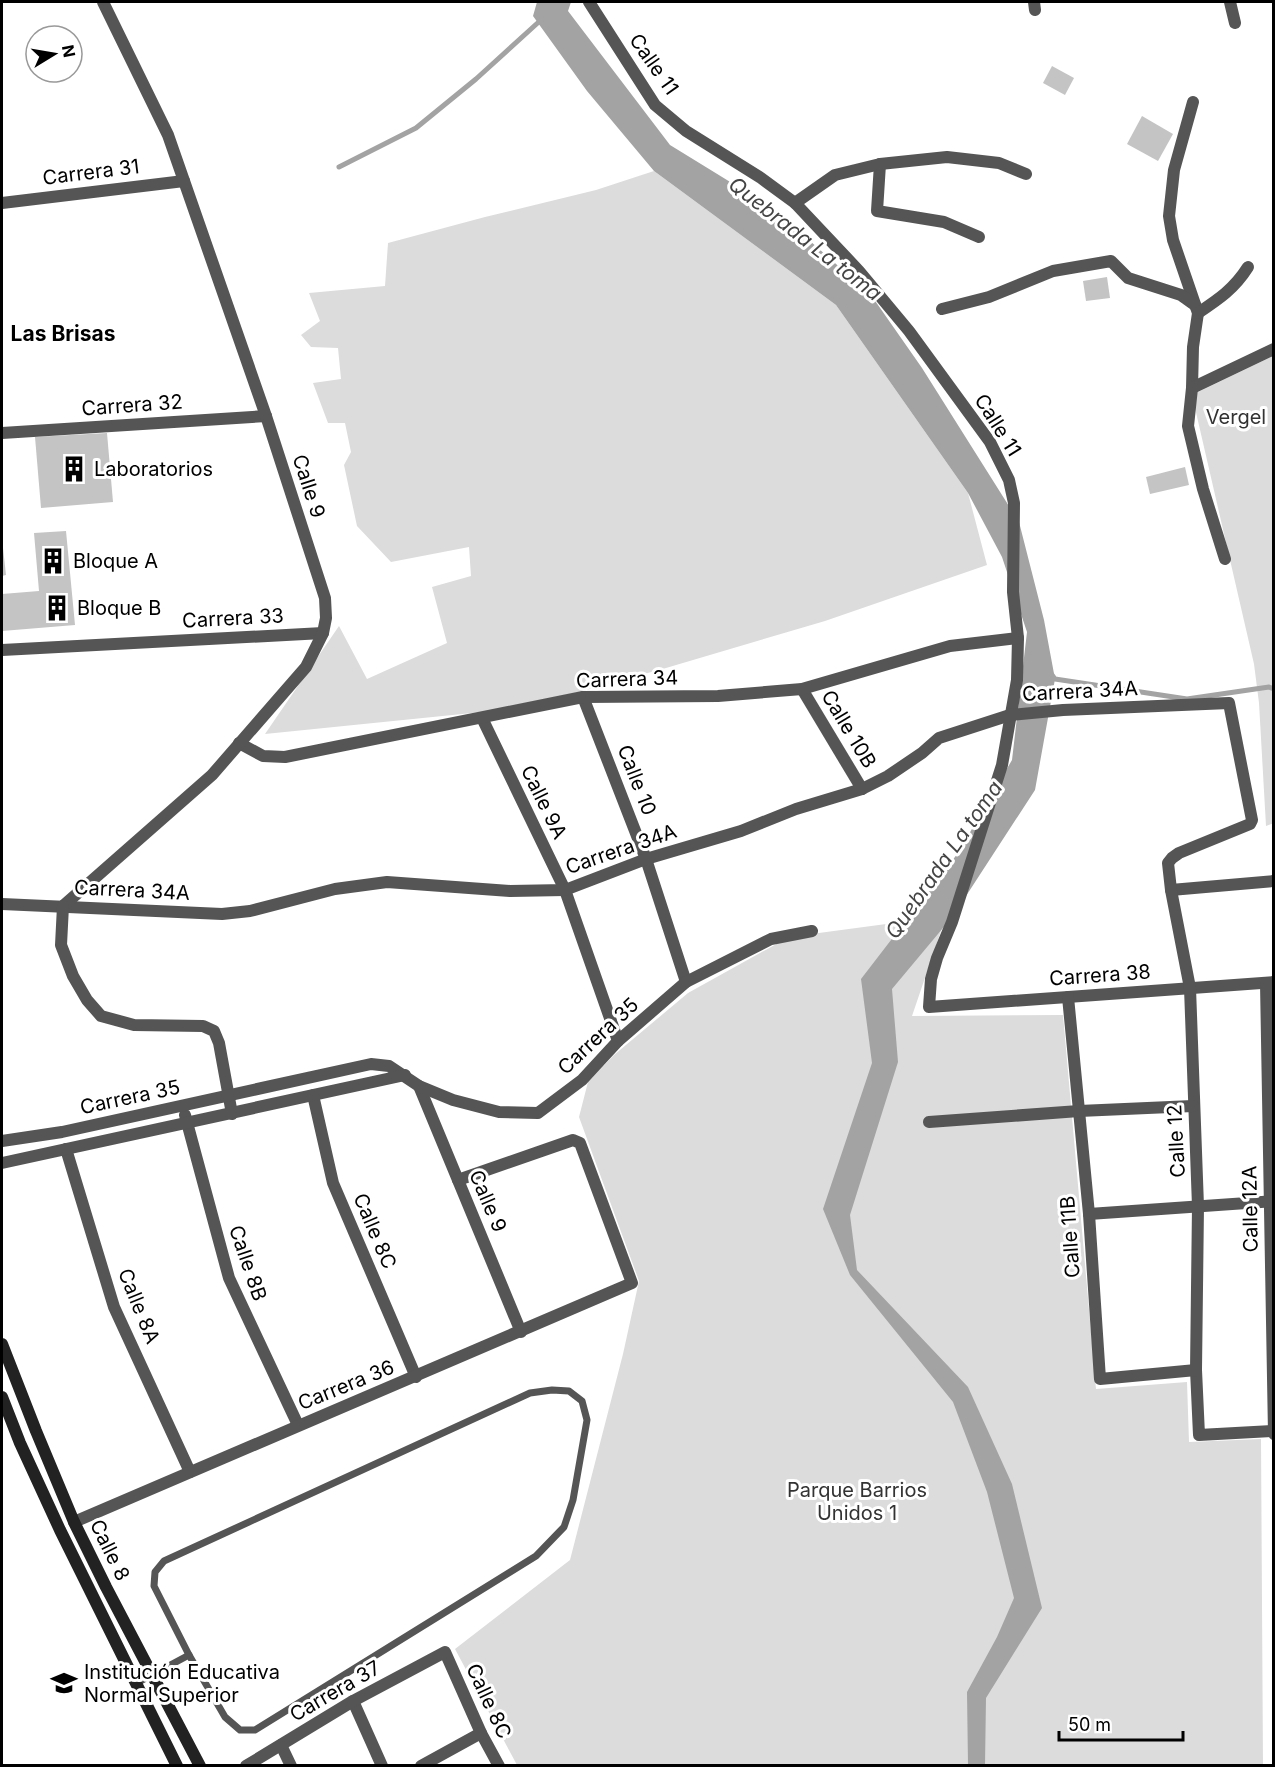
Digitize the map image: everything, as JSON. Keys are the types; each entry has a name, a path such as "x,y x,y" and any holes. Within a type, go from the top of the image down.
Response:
{"main road":[{"name":"Calle 8","path":"2,1344 74,1522 200,1766"},
{"name":"Calle 8","path":"2,1397 20,1443 60,1530 177,1766"}],"street":[{"name":"Calle 9","path":"63,906 212,775 306,667 323,633 326,618 325,598 266,416 168,135 103,2"},
{"name":"Calle 11","path":"589,2 655,105 686,131 761,178 795,203 859,271 909,330 990,442 1009,480 1014,503 1013,592 1018,638 1013,715 1002,765 952,922 937,958 931,979 929,1007"},
{"path":"1230,2 1235,23"},
{"path":"1193,102 1174,170 1169,216 1173,240 1197,310 1188,426 1203,489 1225,559"},
{"path":"795,203 835,175 879,164 947,157 999,163 1026,174"},
{"path":"879,164 877,211 944,222 979,237"},
{"name":"Carrera 31","path":"2,203 184,181"},
{"path":"942,309 989,297 1053,271 1111,261 1128,278 1181,295 1197,310"},
{"path":"1197,310 1227,294 1248,267"},
{"path":"1192,388 1274,349"},
{"name":"Carrera 32","path":"2,433 266,416"},
{"name":"Carrera 33","path":"2,650 323,633"},
{"name":"Carrera 34","path":"239,743 263,756 285,757 583,697 718,696 802,688 950,646 1018,638"},
{"name":"Calle 10B","path":"802,688 862,789"},
{"name":"Calle 10","path":"583,697 646,859 686,982"},
{"name":"Carrera 34A","path":"2,904 222,914 250,911 335,889 387,882 510,891 565,890 646,859 741,831 796,809 862,789 888,776 922,753 939,738 1013,715 1063,710 1229,703 1252,820 1250,824 1179,853"},
{"name":"Calle 9A","path":"482,718 565,890 618,1041"},
{"name":"Calle 12","path":"1179,853 1168,863 1190,988 1198,1206 1196,1370 1199,1435 1274,1433"},
{"path":"1171,890 1274,881"},
{"path":"63,906 62,945 73,976 87,1000 101,1016 134,1025 203,1026 214,1031 219,1043 232,1114"},
{"name":"Carrera 35","path":"2,1141 62,1132 371,1064 389,1066 419,1086 453,1100 499,1112 538,1113 582,1080 618,1041 686,982 771,939 812,931"},
{"name":"Carrera 38","path":"929,1007 1270,982"},
{"name":"Calle 12A","path":"1270,982 1274,1433"},
{"name":"Calle 11B","path":"1068,997 1089,1214 1100,1379 1196,1370"},
{"name":"Carrera 35","path":"2,1163 405,1075"},
{"name":"Calle 9","path":"419,1086 521,1332"},
{"name":"Calle 8C","path":"313,1095 333,1184 416,1377"},
{"name":"Calle 8B","path":"183,1106 229,1278 298,1425"},
{"path":"929,1122 1079,1111 1193,1106"},
{"name":"Carrera 36","path":"74,1522 632,1284 580,1143 573,1140 458,1180"},
{"name":"Calle 8A","path":"66,1149 114,1307 190,1472"},
{"path":"1089,1214 1272,1202"},
{"name":"Calle 8C","path":"445,1652 481,1733 499,1766"},
{"name":"Carrera 37","path":"246,1766 353,1701 445,1652"},
{"path":"353,1701 382,1766"},
{"path":"421,1766 481,1733"},
{"path":"281,1745 291,1766"}],"lane":[{"path":"552,1390 569,1391 582,1401 587,1420 573,1500 564,1527 536,1556 255,1730 240,1730 225,1717 189,1655 154,1586 155,1572 164,1561 530,1394 552,1390"},
{"path":"135,1684 189,1655"}],"green space":[{"path":"654,171 836,305 968,493 987,565 825,621 579,692 482,712 265,734 339,626 367,679 447,643 432,587 471,576 469,547 391,562 357,526 344,465 351,452 345,423 328,423 313,383 341,379 338,348 311,347 301,335 320,321 309,293 385,286 388,243 596,190"},
{"name":"Vergel","path":"1273,356 1274,823 1266,826 1259,703 1254,664 1192,395"},
{"name":"Parque Barrios Unidos 1","path":"946,916 912,1016 1063,1015 1096,1389 1187,1382 1189,1442 1261,1439 1263,1765 517,1765 455,1649 570,1560 623,1354 639,1281 579,1117 588,1082 614,1055 688,993 789,937"}],"water":[{"name":"Quebrada La toma","path":"537,2 571,2 568,11 670,145 774,209 871,295 922,368 1019,522 1044,620 1055,679 1035,790 953,916 892,989 898,1062 850,1215 857,1270 968,1387 1012,1484 1042,1608 986,1698 985,1765 968,1765 967,1692 997,1637 1014,1598 987,1492 953,1402 850,1275 823,1209 872,1063 861,979 958,853 1012,760 1027,632 1002,557 968,493 836,305 654,171 587,91 533,16"}],"building":[{"path":"1052,66 1074,78 1065,95 1043,83"},
{"path":"1142,116 1173,134 1158,161 1127,144"},
{"path":"1107,277 1110,298 1086,301 1083,281"},
{"name":"Laboratorios","path":"107,433 113,502 41,508 35,437"},
{"path":"1185,467 1189,485 1150,494 1146,477"},
{"name":"Bloque A","path":"66,531 75,625 2,631 2,594 39,591 34,533"},
{"path":"2,548 6,575 2,576"}],"waterway":[{"path":"339,167 416,128 476,79 542,19"},
{"path":"1052,675 1055,679 1187,699 1269,687 1274,689"}],"place":[{"name":"Laboratorios","path":"74,469"},
{"name":"Bloque A","path":"53,561"},
{"name":"Bloque B","path":"57,608"},
{"name":"Institución Educativa Normal Superior","path":"64,1683"}],"district":[{"name":"Las Brisas","path":"63,334"}]}
